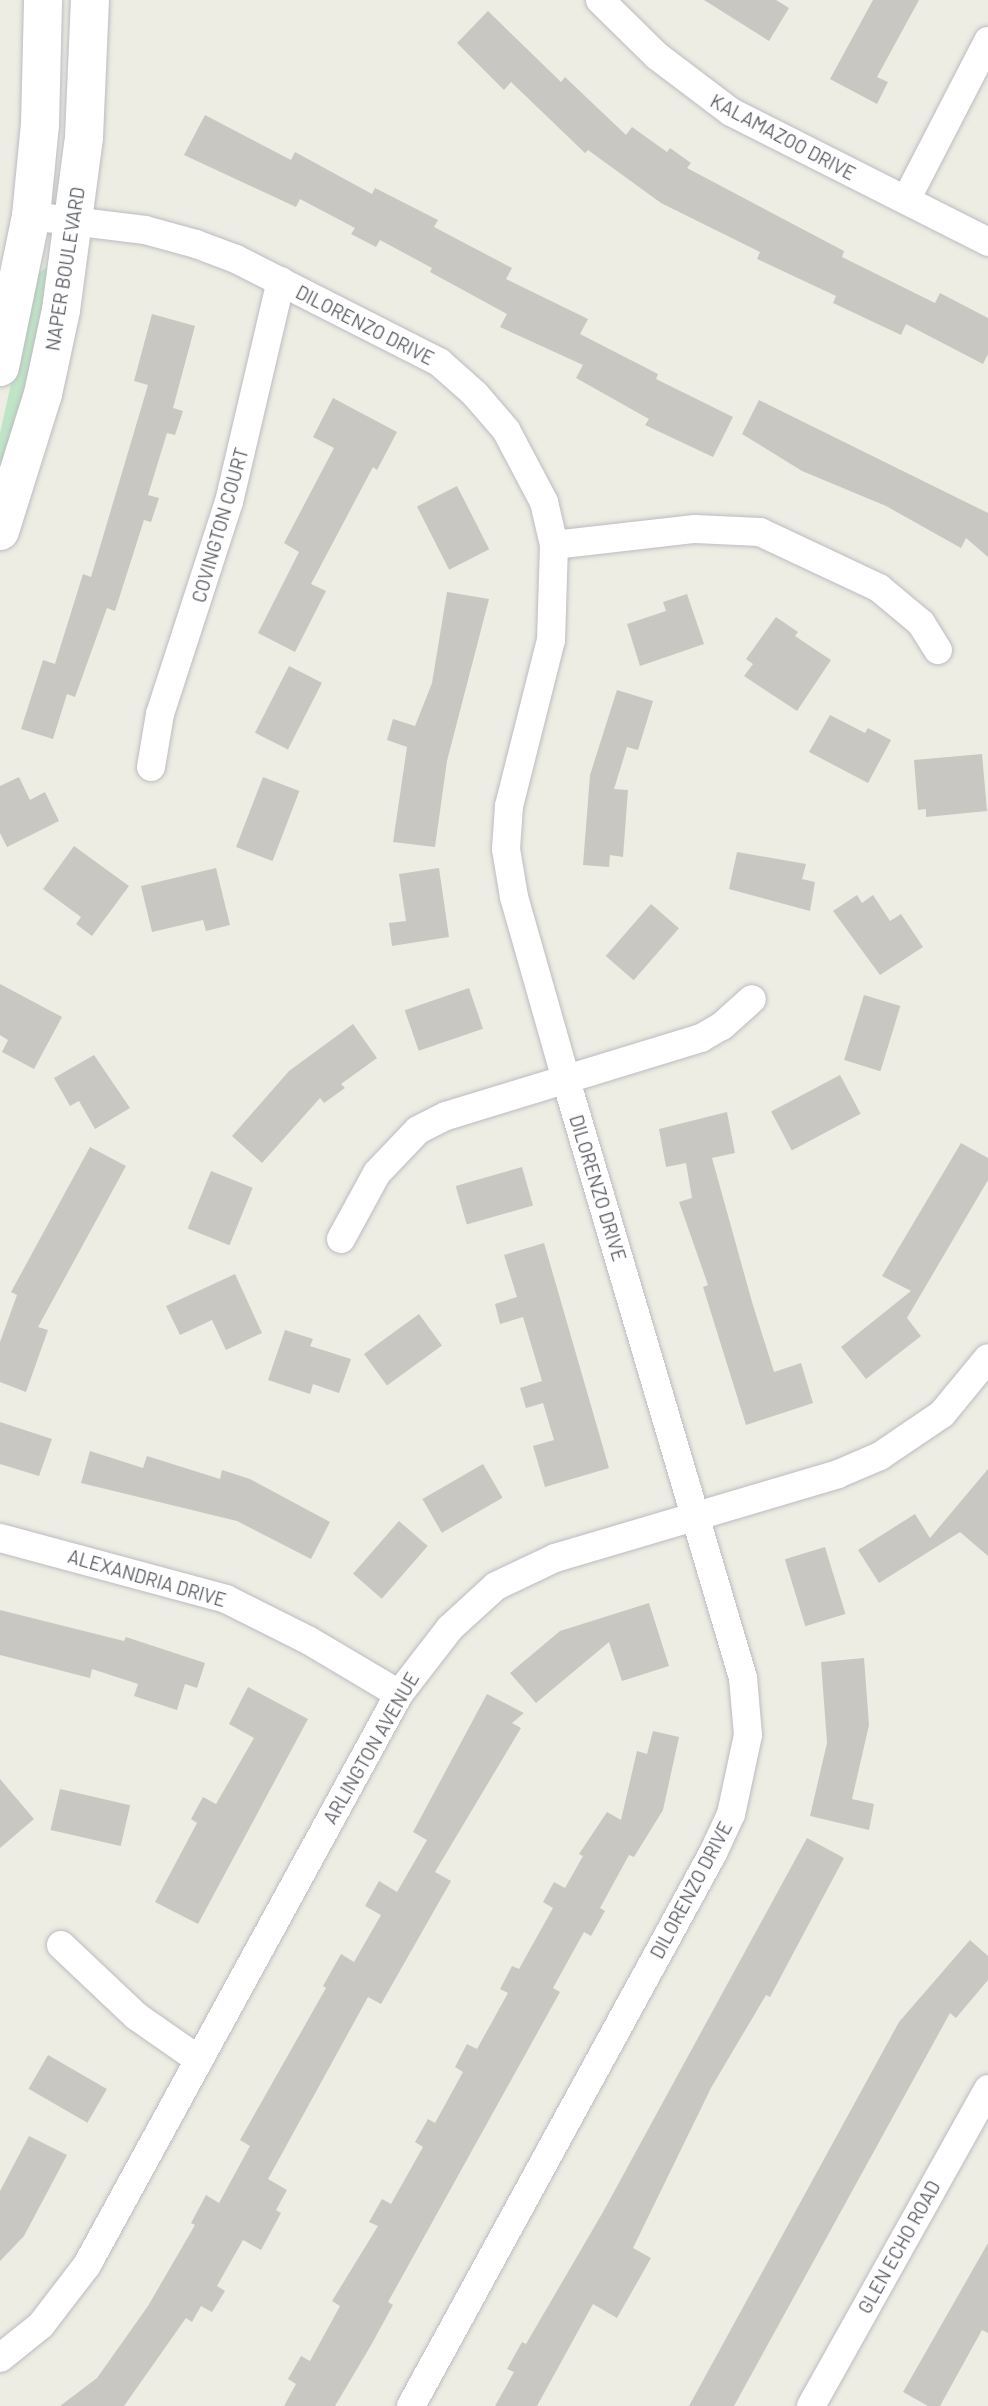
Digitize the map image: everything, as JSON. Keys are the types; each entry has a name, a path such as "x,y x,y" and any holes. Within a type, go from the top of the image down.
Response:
{"main road":[{"path":"0,367 31,216 40,125 43,0"},
{"name":"NAPER BOULEVARD","path":"0,531 43,394 75,221 90,67 90,0"}],"street":[{"name":"KALAMAZOO DRIVE","path":"600,0 657,56 721,106 988,242"},
{"path":"906,201 988,41"},
{"name":"DILORENZO DRIVE","path":"31,216 145,230 196,244 281,281 439,362 475,394 506,430 528,465 544,502 554,545 551,640 509,806 506,849 514,897 696,1514 748,1709 742,1774 730,1814 411,2406"},
{"name":"COVINGTON COURT","path":"151,767 160,714 229,502 281,281"},
{"path":"554,545 695,529 760,532 879,588 920,623 938,650"},
{"path":"341,1239 377,1173 418,1130 446,1116 701,1038 722,1026 752,999"},
{"name":"ARLINGTON AVENUE","path":"0,2358 41,2325 72,2289 399,1694 450,1628 496,1586 555,1558 838,1474 880,1456 942,1414 988,1358"},
{"name":"ALEXANDRIA DRIVE","path":"0,1538 226,1599 308,1640 399,1694"},
{"path":"61,1945 136,2016 199,2060"},
{"name":"GLEN ECHO ROAD","path":"811,2406 988,2089"}],"green space":[{"path":"47,267 52,270 0,495 0,433 35,276"}],"building":[{"path":"704,0 776,0 789,8 769,41"},
{"path":"873,0 919,0 877,77 888,82 877,104 830,79"},
{"path":"488,11 561,82 565,77 626,135 632,127 667,152 670,148 691,163 687,168 844,251 842,257 935,303 940,293 988,318 988,354 983,364 906,324 901,335 833,303 836,296 757,259 760,252 661,203 588,150 585,153 511,82 504,90 457,43"},
{"path":"205,115 291,160 295,152 372,194 375,188 438,220 434,227 512,268 506,279 588,319 580,334 658,374 656,379 733,417 713,457 645,425 649,419 576,378 583,365 500,327 507,314 430,272 432,268 380,240 376,247 351,234 355,228 300,199 296,207 184,155"},
{"path":"152,314 195,326 173,408 183,411 175,435 167,433 148,495 159,498 151,522 144,520 115,611 107,608 75,697 67,694 53,739 21,729 43,660 55,664 83,574 91,577 148,385 134,381"},
{"path":"333,398 397,432 377,470 373,467 311,584 326,591 295,652 258,633 299,552 284,543 334,448 313,437"},
{"path":"759,400 988,513 988,557 966,538 961,548 886,506 802,471 742,434"},
{"path":"457,486 489,549 449,570 417,506"},
{"path":"447,592 489,599 447,761 435,847 393,842 407,747 387,740 393,719 415,726 432,683"},
{"path":"687,594 704,644 640,666 627,624 666,611 663,602"},
{"path":"776,617 798,632 795,636 831,660 797,711 744,676 753,664 746,659"},
{"path":"289,666 322,683 288,750 255,733"},
{"path":"617,690 653,701 638,750 627,747 614,789 628,790 623,857 610,855 609,867 583,865 590,775"},
{"path":"830,715 865,733 868,728 891,740 868,783 809,752"},
{"path":"982,754 987,811 926,817 926,809 918,810 914,760"},
{"path":"19,777 30,800 45,792 59,821 7,847 0,833 0,786"},
{"path":"263,777 299,791 273,861 236,847"},
{"path":"74,846 129,886 92,936 76,924 81,917 43,889"},
{"path":"737,852 806,864 802,879 815,882 810,911 729,889"},
{"path":"216,868 230,925 206,931 203,920 152,932 141,886"},
{"path":"439,868 449,937 392,946 389,923 406,921 399,874"},
{"path":"857,895 862,903 873,895 890,921 901,914 923,947 880,975 833,911"},
{"path":"651,904 679,928 634,980 606,956"},
{"path":"0,984 62,1017 34,1069 2,1052 8,1040 0,1035"},
{"path":"469,988 483,1029 419,1051 405,1010"},
{"path":"864,995 900,1006 880,1071 844,1060"},
{"path":"353,1024 377,1058 341,1084 345,1088 324,1103 320,1098 262,1163 232,1136 289,1071"},
{"path":"94,1055 130,1108 95,1129 79,1101 70,1106 54,1078"},
{"path":"840,1075 861,1114 792,1150 771,1112"},
{"path":"727,1112 735,1153 712,1158 752,1302 774,1372 801,1363 813,1403 746,1425 703,1287 708,1285 679,1202 692,1198 686,1163 666,1167 659,1129"},
{"path":"961,1143 988,1158 988,1180 907,1318 921,1336 866,1379 841,1347 911,1291 882,1276"},
{"path":"90,1147 126,1166 38,1327 48,1330 26,1392 0,1382 0,1342 17,1295 11,1292"},
{"path":"522,1167 533,1205 467,1224 456,1186"},
{"path":"211,1171 253,1188 229,1245 188,1228"},
{"path":"544,1243 609,1468 545,1487 533,1446 554,1440 543,1403 526,1408 520,1388 542,1381 523,1317 500,1324 495,1304 517,1297 504,1255"},
{"path":"235,1274 262,1333 226,1350 212,1320 180,1335 166,1306"},
{"path":"419,1314 442,1346 387,1386 364,1354"},
{"path":"285,1330 313,1339 310,1346 351,1359 339,1393 313,1384 310,1394 268,1380"},
{"path":"0,1422 52,1439 39,1476 0,1464"},
{"path":"90,1451 143,1468 147,1456 220,1479 222,1470 250,1479 330,1522 311,1559 237,1521 81,1483"},
{"path":"483,1464 502,1498 442,1533 422,1499"},
{"path":"988,1469 988,1556 960,1532 879,1583 858,1550 915,1514 930,1538"},
{"path":"399,1521 428,1546 382,1599 353,1574"},
{"path":"825,1547 845,1614 805,1626 785,1559"},
{"path":"649,1603 669,1666 622,1681 609,1642 536,1703 510,1673 560,1631"},
{"path":"0,1610 124,1641 126,1637 205,1663 197,1688 185,1684 177,1710 134,1696 138,1684 92,1669 90,1678 0,1655"},
{"path":"864,1658 869,1725 852,1799 874,1804 869,1830 810,1816 827,1743 821,1662"},
{"path":"248,1687 308,1719 198,1924 155,1902 197,1823 191,1819 203,1797 216,1804 254,1738 229,1724"},
{"path":"487,1694 524,1713 512,1723 521,1728 435,1872 451,1881 381,2004 368,1997 268,2179 287,2190 276,2210 281,2213 261,2250 243,2240 217,2286 225,2291 212,2312 201,2306 192,2322 186,2318 124,2406 60,2406 97,2378 148,2306 195,2225 191,2223 206,2195 219,2203 250,2146 240,2140 326,1988 323,1986 341,1954 354,1962 381,1915 365,1906 379,1881 397,1892 427,1840 413,1832"},
{"path":"653,1731 679,1737 663,1810 634,1857 629,1855 600,1908 605,1911 591,1936 584,1932 553,1988 560,1992 388,2302 393,2305 335,2406 284,2406 296,2384 288,2379 301,2356 310,2361 340,2306 332,2301 378,2226 369,2222 382,2199 391,2204 423,2147 415,2142 428,2119 435,2123 463,2072 455,2067 467,2044 477,2049 508,1993 500,1989 512,1966 519,1969 553,1908 543,1902 554,1882 565,1888 583,1856 579,1854 607,1812 621,1820 637,1751 647,1754"},
{"path":"0,1779 34,1819 0,1848"},
{"path":"60,1789 130,1805 121,1846 51,1830"},
{"path":"807,1838 844,1858 770,1997 766,1995 711,2088 633,2248 651,2258 617,2318 593,2304 537,2406 495,2406 514,2372 507,2369 522,2342 526,2344 603,2212"},
{"path":"970,1940 988,1956 988,1980 956,2018 950,2013 734,2406 689,2406 899,2022"},
{"path":"48,2055 107,2089 87,2123 28,2089"},
{"path":"29,2136 67,2155 24,2236 0,2261 0,2191"},
{"path":"988,2243 988,2333 982,2330 940,2406 928,2406 903,2392"}]}
